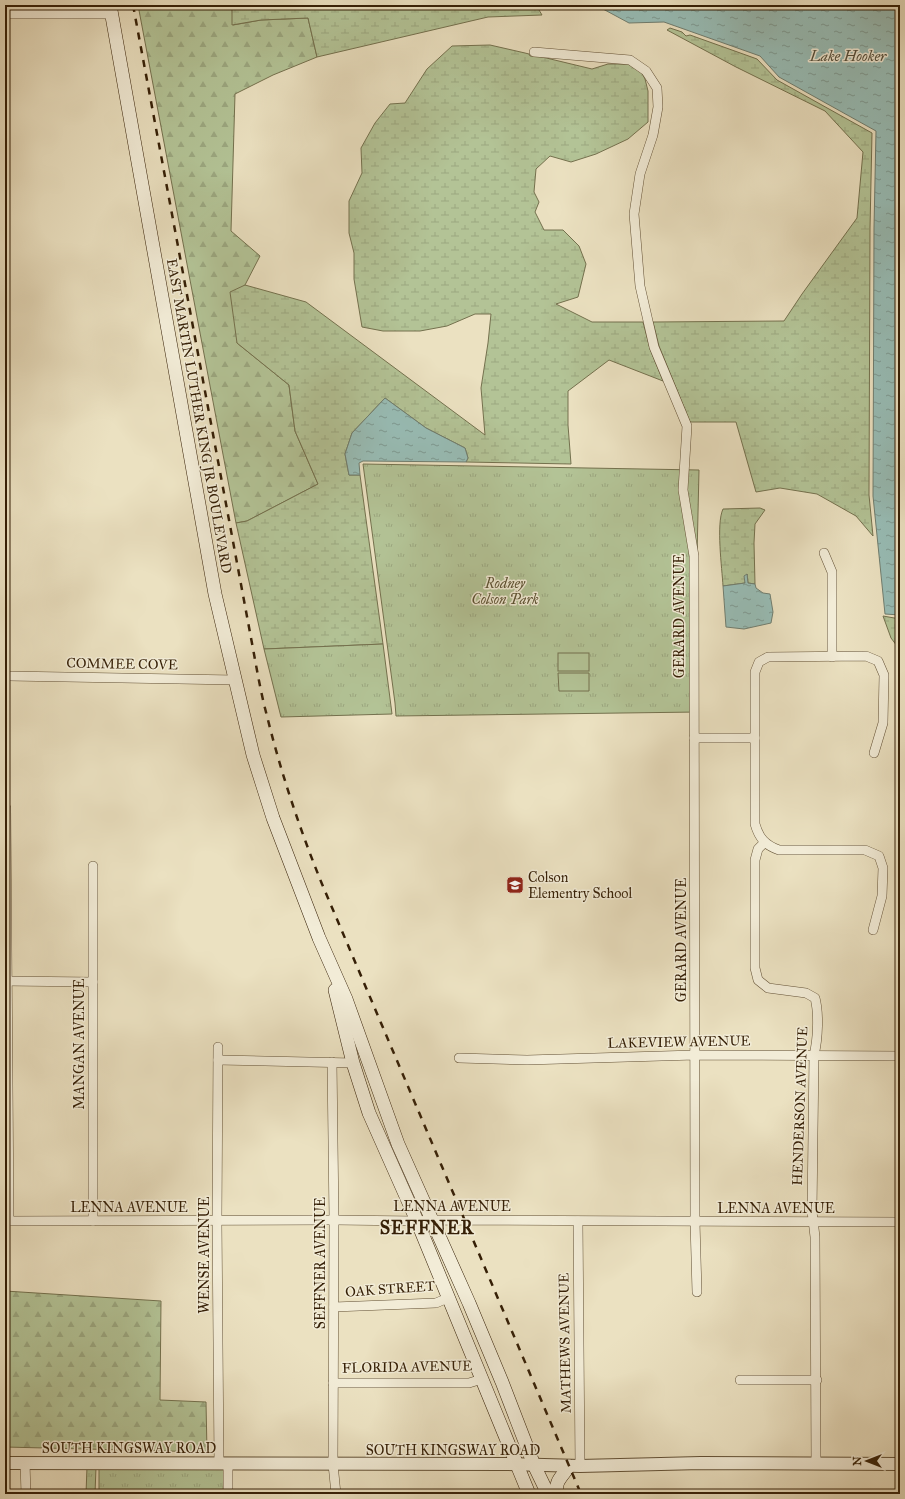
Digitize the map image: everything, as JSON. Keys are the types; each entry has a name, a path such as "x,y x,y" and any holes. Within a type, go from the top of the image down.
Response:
{"main road":[{"name":"EAST MARTIN LUTHER KING JR BOULEVARD","path":"111,10 214,594 253,755 277,829 319,938"},
{"path":"319,938 337,998 352,1063 369,1112 417,1221 530,1494"},
{"path":"319,938 346,999 398,1144 502,1382 534,1465 548,1494"},
{"path":"557,1494 556,1490 558,1480 574,1466"}],"street":[{"path":"5,14 111,10"},
{"name":"GERARD AVENUE","path":"534,52 630,60 646,71 657,88 658,107 653,136 640,174 634,214 640,286 654,347 687,426 683,490 694,556 695,1222 698,1292"},
{"path":"824,553 832,572 832,656"},
{"path":"873,930 882,896 884,868 879,856 865,850 779,850 764,843 758,834 756,824 755,672 759,662 768,657 832,656 866,656 878,661 884,675 883,723 874,753"},
{"name":"COMMEE COVE","path":"9,676 235,680"},
{"path":"694,738 755,738"},
{"path":"6,808 7,1221"},
{"name":"HENDERSON AVENUE","path":"764,843 758,849 756,860 755,968 758,980 768,988 806,993 815,998 817,1006 816,1046 814,1055 812,1222 815,1237 817,1380 816,1464"},
{"name":"MANGAN AVENUE","path":"93,866 93,1221"},
{"path":"7,981 93,982"},
{"name":"WENSE AVENUE","path":"218,1047 217,1221 223,1464 228,1494"},
{"name":"LAKEVIEW AVENUE","path":"459,1058 527,1060 695,1055 900,1056"},
{"path":"218,1060 352,1063"},
{"name":"SEFFNER AVENUE","path":"332,1062 334,1220 333,1464 336,1494"},
{"name":"LENNA AVENUE","path":"7,1221 432,1220 900,1222"},
{"name":"MATHEWS AVENUE","path":"574,1466 578,1221"},
{"name":"OAK STREET","path":"334,1307 436,1302 448,1298"},
{"name":"FLORIDA AVENUE","path":"333,1383 469,1383 482,1379"},
{"path":"740,1380 817,1380"},
{"name":"SOUTH KINGSWAY ROAD","path":"5,1463 518,1464 574,1466 700,1463 900,1464"},
{"path":"25,1463 26,1494"}],"green space":[{"path":"138,5 232,5 233,25 261,20 308,18 317,57 273,75 235,94 231,231 260,256 245,285 237,343 289,385 295,431 318,484 247,521 236,523"},
{"path":"232,5 536,5 542,15 488,17 317,57 308,18 261,20 232,25"},
{"path":"670,28 682,32 686,36 690,35 757,59 777,80 872,133 870,228 869,495 873,536 856,516 817,494 780,488 756,492 736,422 690,422 659,346 653,322 784,321 857,218 863,152 825,111 736,67 667,30"},
{"path":"490,45 529,54 530,56 538,56 592,69 608,64 628,64 642,73 648,91 648,122 628,139 596,154 571,162 550,156 536,169 534,192 539,202 535,212 544,230 563,230 579,246 586,264 578,297 556,304 592,322 643,322 650,349 663,381 609,360 568,391 568,425 571,464 466,462 468,458 465,448 426,428 385,398 352,433 345,454 349,475 360,475 383,644 264,649 236,523 247,521 318,484 295,431 289,385 237,343 230,292 245,285 306,302 485,435 481,388 491,314 475,314 447,326 420,331 383,331 362,327 354,279 354,253 349,233 349,201 362,173 361,148 375,123 390,104 405,103 427,69 452,46"},
{"name":"Rodney Colson Park","path":"363,464 699,470 696,600 698,712 396,716"},
{"path":"760,508 765,510 755,524 755,584 748,583 747,574 745,583 723,586 720,525 723,509"},
{"path":"883,616 900,619 900,650 891,638"},
{"path":"383,644 392,714 281,717 264,649"},
{"path":"558,653 589,653 589,671 558,671"},
{"path":"558,673 589,673 589,691 559,691"},
{"path":"5,1291 161,1301 160,1400 206,1402 207,1452 5,1447"},
{"path":"87,1467 96,1467 95,1494 86,1494"},
{"path":"99,1468 224,1468 223,1494 99,1494"}],"water":[{"name":"Lake Hooker","path":"603,5 900,5 900,615 885,614 873,496 874,228 876,131 779,77 760,56 664,22 629,23 603,9"},
{"path":"385,398 426,428 465,448 468,458 466,462 363,461 359,463 360,475 349,475 345,454 352,433"},
{"path":"747,574 748,583 755,584 756,588 763,593 770,594 773,612 771,623 744,629 726,627 723,586 745,583 744,576"}],"railway":[{"path":"133,5 258,677 272,737 306,843 322,884 581,1494"}],"place":[{"name":"Colson Elementry School","path":"515,885"}],"district":[{"name":"SEFFNER","path":"427,1228"}]}
